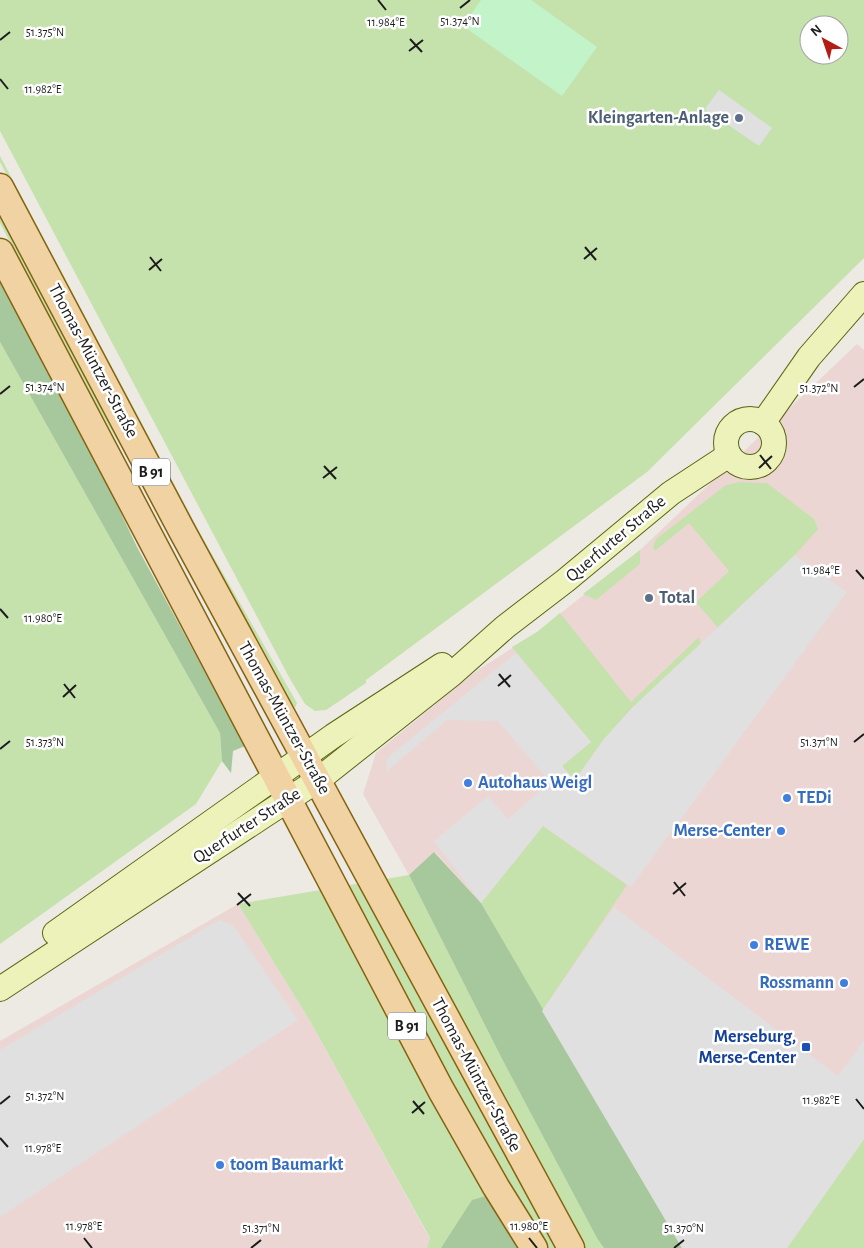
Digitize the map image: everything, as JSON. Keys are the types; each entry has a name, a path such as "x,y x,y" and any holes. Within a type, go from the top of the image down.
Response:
{"main road":[{"name":"Thomas-Müntzer-Straße","path":"0,187 177,520 571,1248"},
{"name":"Thomas-Müntzer-Straße","path":"0,252 441,1090 496,1187 534,1248"},
{"path":"763,423 814,351 864,294"},
{"path":"751,419 763,423 771,432 773,448 764,462 757,466 741,465 729,455 726,441 731,428 743,420 751,419"},
{"name":"Querfurter Straße","path":"0,989 318,780 452,674 505,627 565,581 671,492 729,455"},
{"name":"Querfurter Straße","path":"0,971 305,756 428,674 505,627"}],"shaded area":[{"name":"Kleingarten-Anlage","path":"719,90 772,128 759,146 705,109"},
{"path":"857,344 864,350 864,1139 787,1248 682,1248 481,903 435,852 409,875 363,794 376,753 475,672 537,632 638,552"},
{"path":"795,555 847,592 631,887 543,826 481,903 434,841 488,796 508,819 540,791 544,775 498,721 447,720 386,772 388,757 516,653 591,742 562,766 575,780 604,739 633,707"},
{"path":"238,904 310,1021 430,1239 427,1248 0,1248 0,1041"},
{"path":"614,907 838,1076 864,1040 864,1139 787,1248 682,1248 542,1011"},
{"path":"219,920 233,925 298,1020 0,1217 0,1050"}],"green space":[{"path":"0,0 864,0 864,258 647,472 366,680 366,683 326,710 315,711 305,704 0,131"},
{"path":"481,0 531,0 597,47 562,96 463,26"},
{"path":"0,156 201,535 297,703 295,708 283,691 196,535 26,213 0,162"},
{"path":"0,197 158,511 79,375 0,223"},
{"path":"0,276 53,371 137,547 245,746 233,751 231,773 222,761 220,733 0,342"},
{"path":"0,342 220,733 222,761 196,804 0,944"},
{"path":"740,482 767,483 814,519 818,529 795,555 718,628 696,602 729,571 689,523 655,551 653,547 656,539 726,485"},
{"path":"640,550 640,564 596,600 583,594"},
{"path":"560,613 631,702 699,637 701,644 633,707 604,739 574,781 562,766 591,742 512,647 537,632"},
{"path":"543,826 627,885 542,1011 481,903"},
{"path":"434,852 481,903 682,1248 604,1248 597,1238 501,1057 409,875"},
{"path":"409,875 501,1057 604,1248 520,1248 459,1223 441,1248 427,1248 430,1238 310,1021 238,904"},
{"path":"864,1139 864,1248 787,1248"},
{"path":"486,1196 520,1248 441,1248 472,1200"}],"place":[{"name":"Kleingarten-Anlage","path":"739,118"},
{"name":"Total","path":"649,598"},
{"name":"Autohaus Weigl","path":"468,783"},
{"name":"TEDi","path":"787,798"},
{"name":"Merse-Center","path":"781,831"},
{"name":"REWE","path":"754,945"},
{"name":"Rossmann","path":"844,983"},
{"name":"Merseburg, Merse-Center","path":"806,1047"},
{"name":"toom Baumarkt","path":"220,1165"}]}
